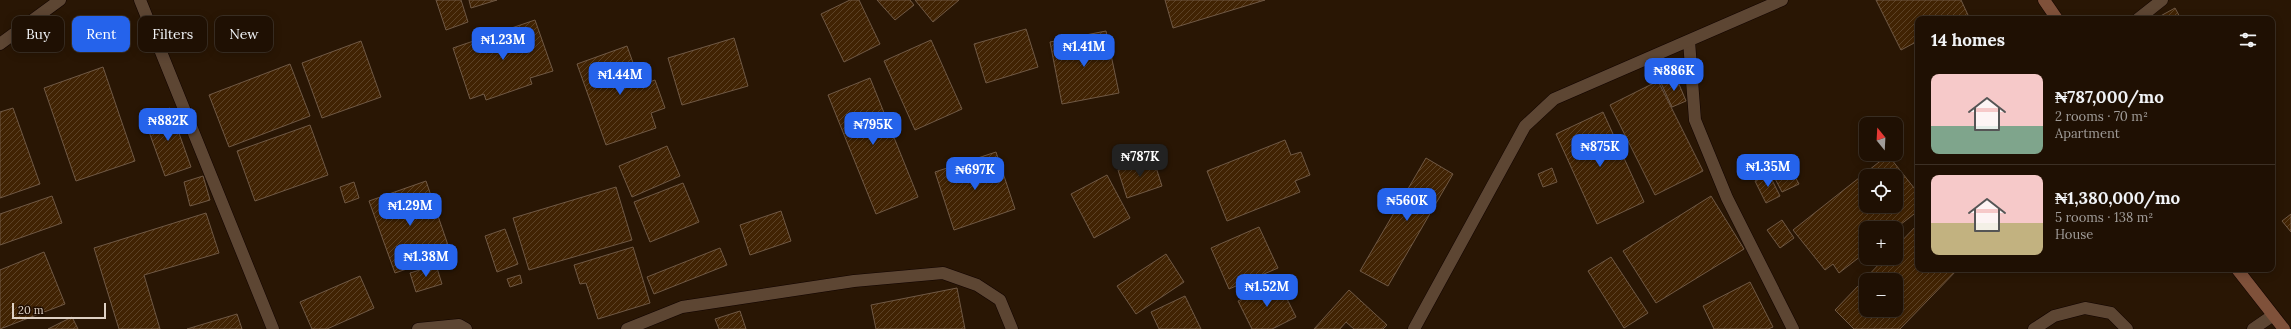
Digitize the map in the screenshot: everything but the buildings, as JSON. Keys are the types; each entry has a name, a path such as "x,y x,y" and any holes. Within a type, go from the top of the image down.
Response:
{"main road":[{"path":"2044,0 2055,16"},
{"path":"2239,272 2272,316 2284,329"}],"street":[{"path":"0,44 60,0"},
{"path":"140,0 273,329"},
{"path":"1414,329 1525,126 1554,99 1782,0"},
{"path":"2142,16 2162,0"},
{"path":"1689,41 1695,120 1727,198 1793,329"},
{"path":"627,329 682,306 854,282 943,274 977,285 1000,300 1012,329"},
{"path":"2034,329 2054,316 2084,308 2111,313 2128,329"},
{"path":"2253,329 2272,316"},
{"path":"418,329 459,325 466,329"}]}
